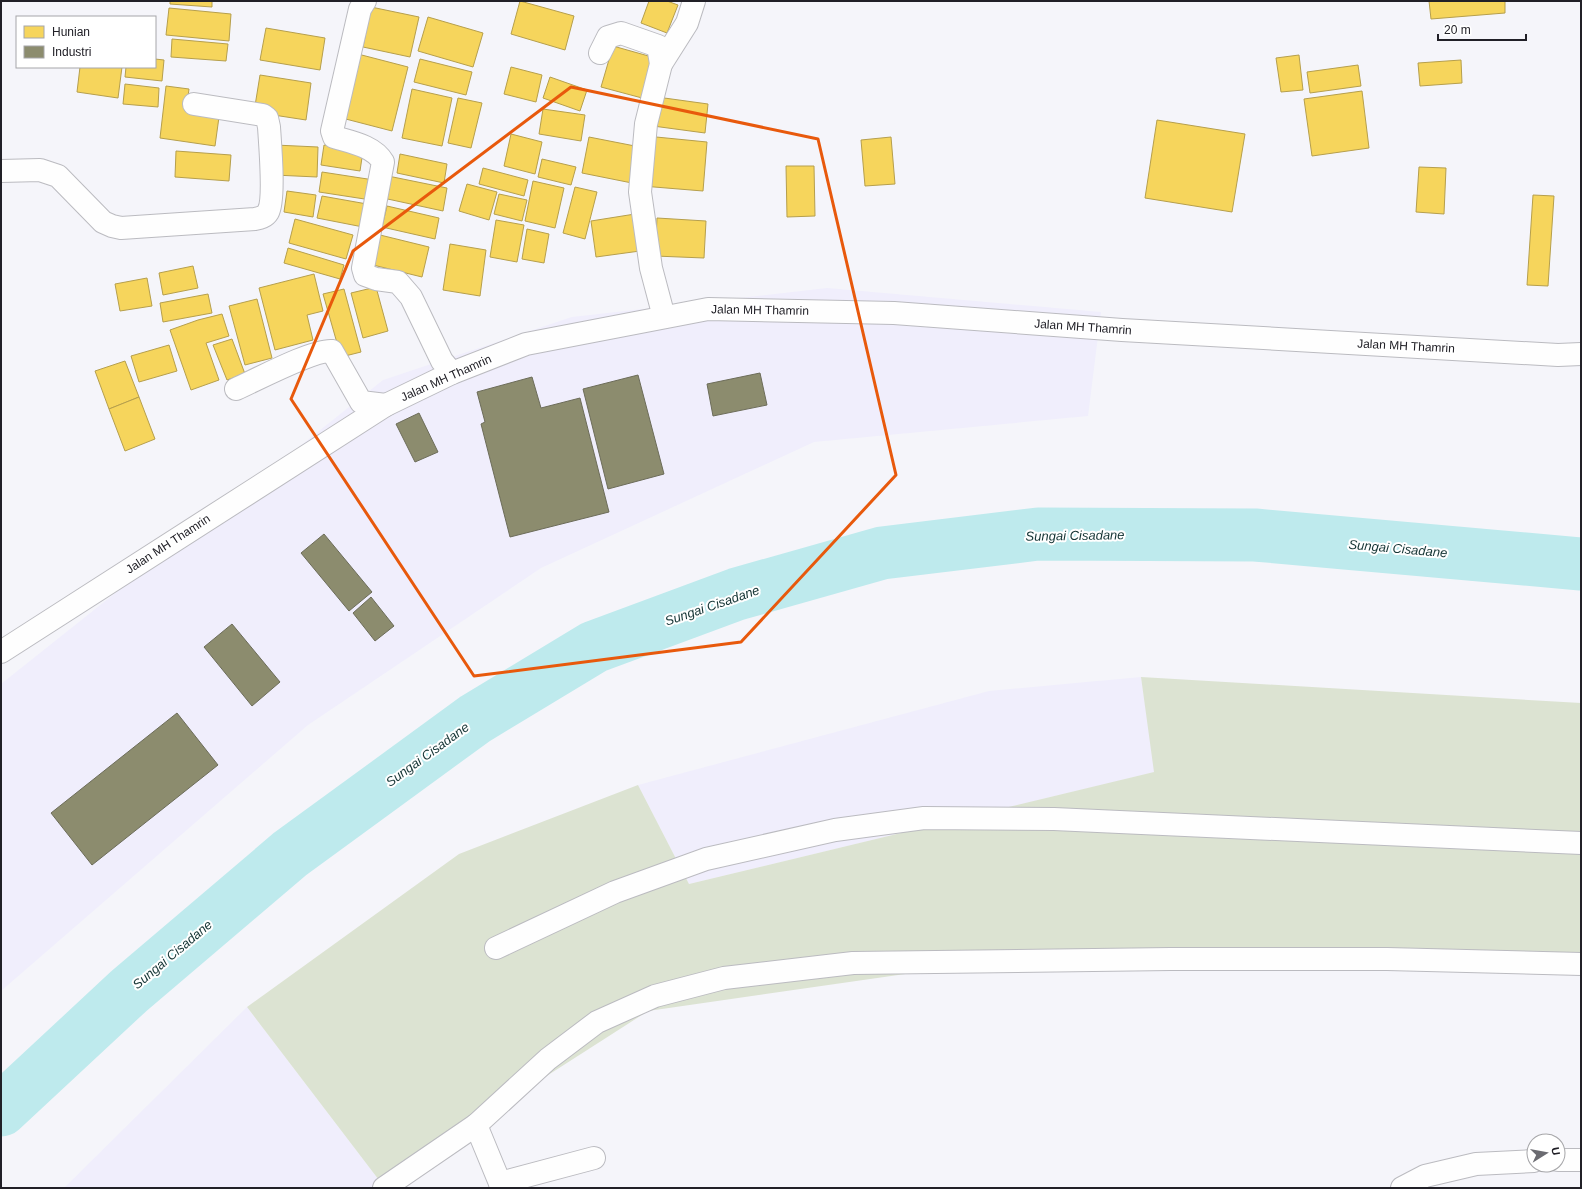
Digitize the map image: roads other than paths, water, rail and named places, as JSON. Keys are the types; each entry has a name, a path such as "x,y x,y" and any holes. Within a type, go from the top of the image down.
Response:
{"street":[{"path":"365,1 360,9 332,131 334,137 359,144 380,156 383,162 363,268 364,275 376,279 398,282 411,297 447,367"},
{"path":"663,311 651,268 640,192 646,124 661,64 687,23 694,1"},
{"path":"600,53 608,38 621,33 658,46 661,64"},
{"path":"1,171 40,170 58,176 102,222 121,228 255,219 263,217 269,211 272,186 269,127 267,118 263,115 194,104"},
{"name":"Jalan MH Thamrin","path":"1,652 447,367 526,344 663,311 708,308 894,313 1130,330 1558,355 1581,354"},
{"path":"236,389 302,359 326,351 332,351 362,402 386,405"},
{"path":"496,948 615,892 706,859 835,830 924,818 1054,819 1581,843"},
{"path":"384,1188 476,1125 548,1059 597,1022 655,996 724,978 861,963 1203,959 1387,959 1581,964"},
{"path":"476,1125 501,1186 594,1158"},
{"path":"1566,1160 1581,1160"},
{"path":"1402,1188 1425,1182 1476,1164 1526,1161"}],"waterway":[{"name":"Sungai Cisadane","path":"1,1110 129,991 290,854 475,719 594,647 737,594 882,553 1038,534 1255,535 1581,564"}]}
